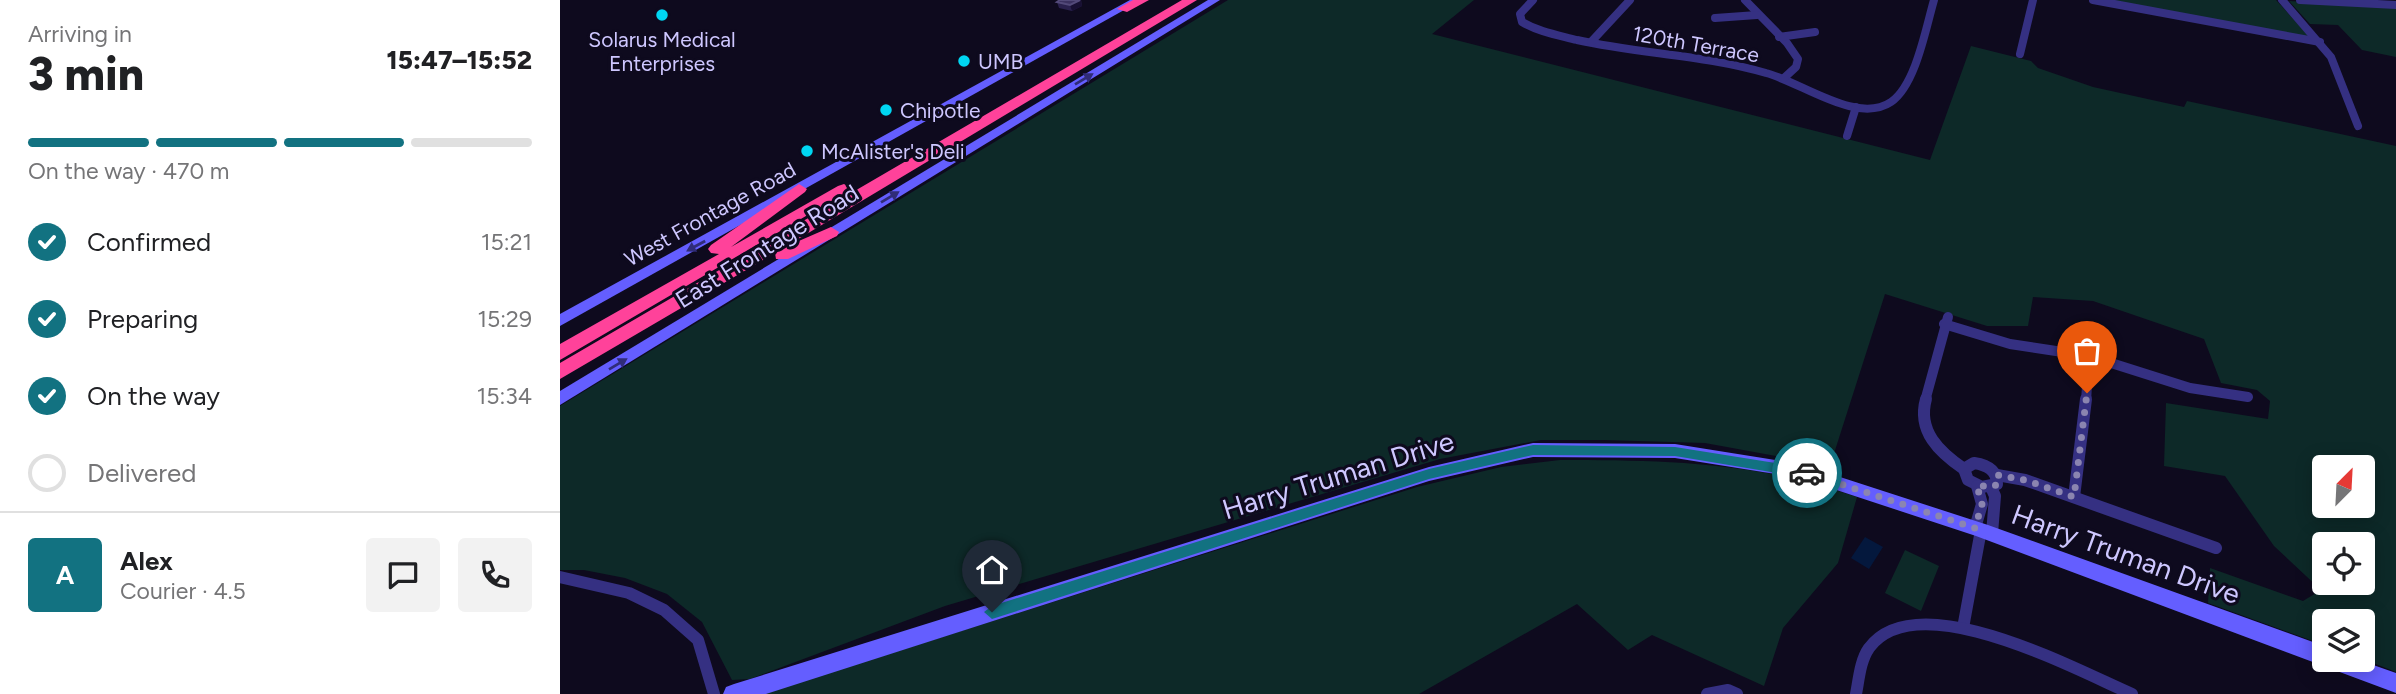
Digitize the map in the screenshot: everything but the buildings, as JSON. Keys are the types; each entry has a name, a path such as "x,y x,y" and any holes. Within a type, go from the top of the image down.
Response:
{"highway":[{"path":"1123,9 1143,0"},
{"path":"560,353 1173,0"},
{"path":"560,372 1191,0"},
{"path":"598,331 732,239 799,189"},
{"path":"631,330 691,305 831,232"}],"street":[{"name":"West Frontage Road","path":"560,321 1137,0"},
{"name":"East Frontage Road","path":"560,399 1214,0"},
{"name":"120th Terrace","path":"1533,0 1520,14 1526,26 1624,50 1697,59 1784,78 1856,107 1880,108 1900,95 1905,86 1934,0"},
{"path":"1591,42 1630,0"},
{"path":"1745,0 1794,50 1798,59 1796,67 1784,78"},
{"path":"2020,54 2033,0"},
{"path":"2093,0 2320,42"},
{"path":"2282,0 2331,57 2358,126"},
{"path":"2300,0 2396,5"},
{"path":"1715,18 1757,15"},
{"path":"1779,37 1815,32"},
{"path":"1847,136 1856,107"},
{"path":"1983,531 1982,504 1977,486 1965,476 1964,469 1941,454 1923,424 1922,413 1946,320 2010,344 2088,356 2190,388 2248,397"},
{"path":"2074,497 2090,367 2088,356"},
{"name":"Harry Truman Drive","path":"734,694 1429,474 1533,450 1675,451 1800,471 1983,531 2312,652"},
{"path":"1963,628 1983,531 1995,496 1989,467 1970,464 1964,469"},
{"path":"1977,486 1994,481 2025,480 2216,548"},
{"path":"560,577 629,593 664,610 698,640 714,694"},
{"path":"1856,694 1867,650 1883,634 1919,623 1963,628 2001,640 2132,694"},
{"path":"2366,672 2396,683"},
{"path":"1707,694 1728,690 1737,694"}],"green space":[{"path":"1228,0 1474,0 1432,34 1930,160 1971,46 2031,61 2038,68 2093,87 2184,107 2187,101 2396,146 2396,672 2375,664 2375,609 2312,609 2312,641 2208,603 2210,568 2303,601 2313,595 2375,595 2375,532 2312,532 2312,582 2274,546 2225,476 2164,466 2166,403 2268,419 2270,401 2257,390 2221,383 2204,339 2093,301 2033,297 2028,326 1987,326 1885,294 1830,466 1705,443 1603,440 1541,440 1440,459 945,606 750,679 732,680 702,622 667,594 625,578 584,570 560,570 560,406"},
{"path":"2106,0 2276,0 2310,37"},
{"path":"2289,1 2396,7 2396,57 2362,50 2338,25 2310,24"},
{"path":"1560,460 1711,465 1771,474 1857,497 1838,563 1783,628 1764,686 1652,635 1628,650 1577,604 1419,694 762,694 1417,487 1501,467"},
{"path":"1905,550 1939,566 1921,611 1885,593"}],"water":[{"path":"1865,537 1883,547 1869,569 1851,558"}],"way so far":[{"path":"1807,473 1975,528 1982,504 1977,486 1995,486 1997,475 2025,480 2074,497 2087,393"}],"place":[{"name":"Solarus Medical Enterprises","path":"662,15"},
{"name":"UMB","path":"964,61"},
{"name":"Chipotle","path":"886,110"},
{"name":"McAlister's Deli","path":"807,151"}],"route":[{"path":"992,612 1429,474 1533,450 1675,451 1807,473"}]}
